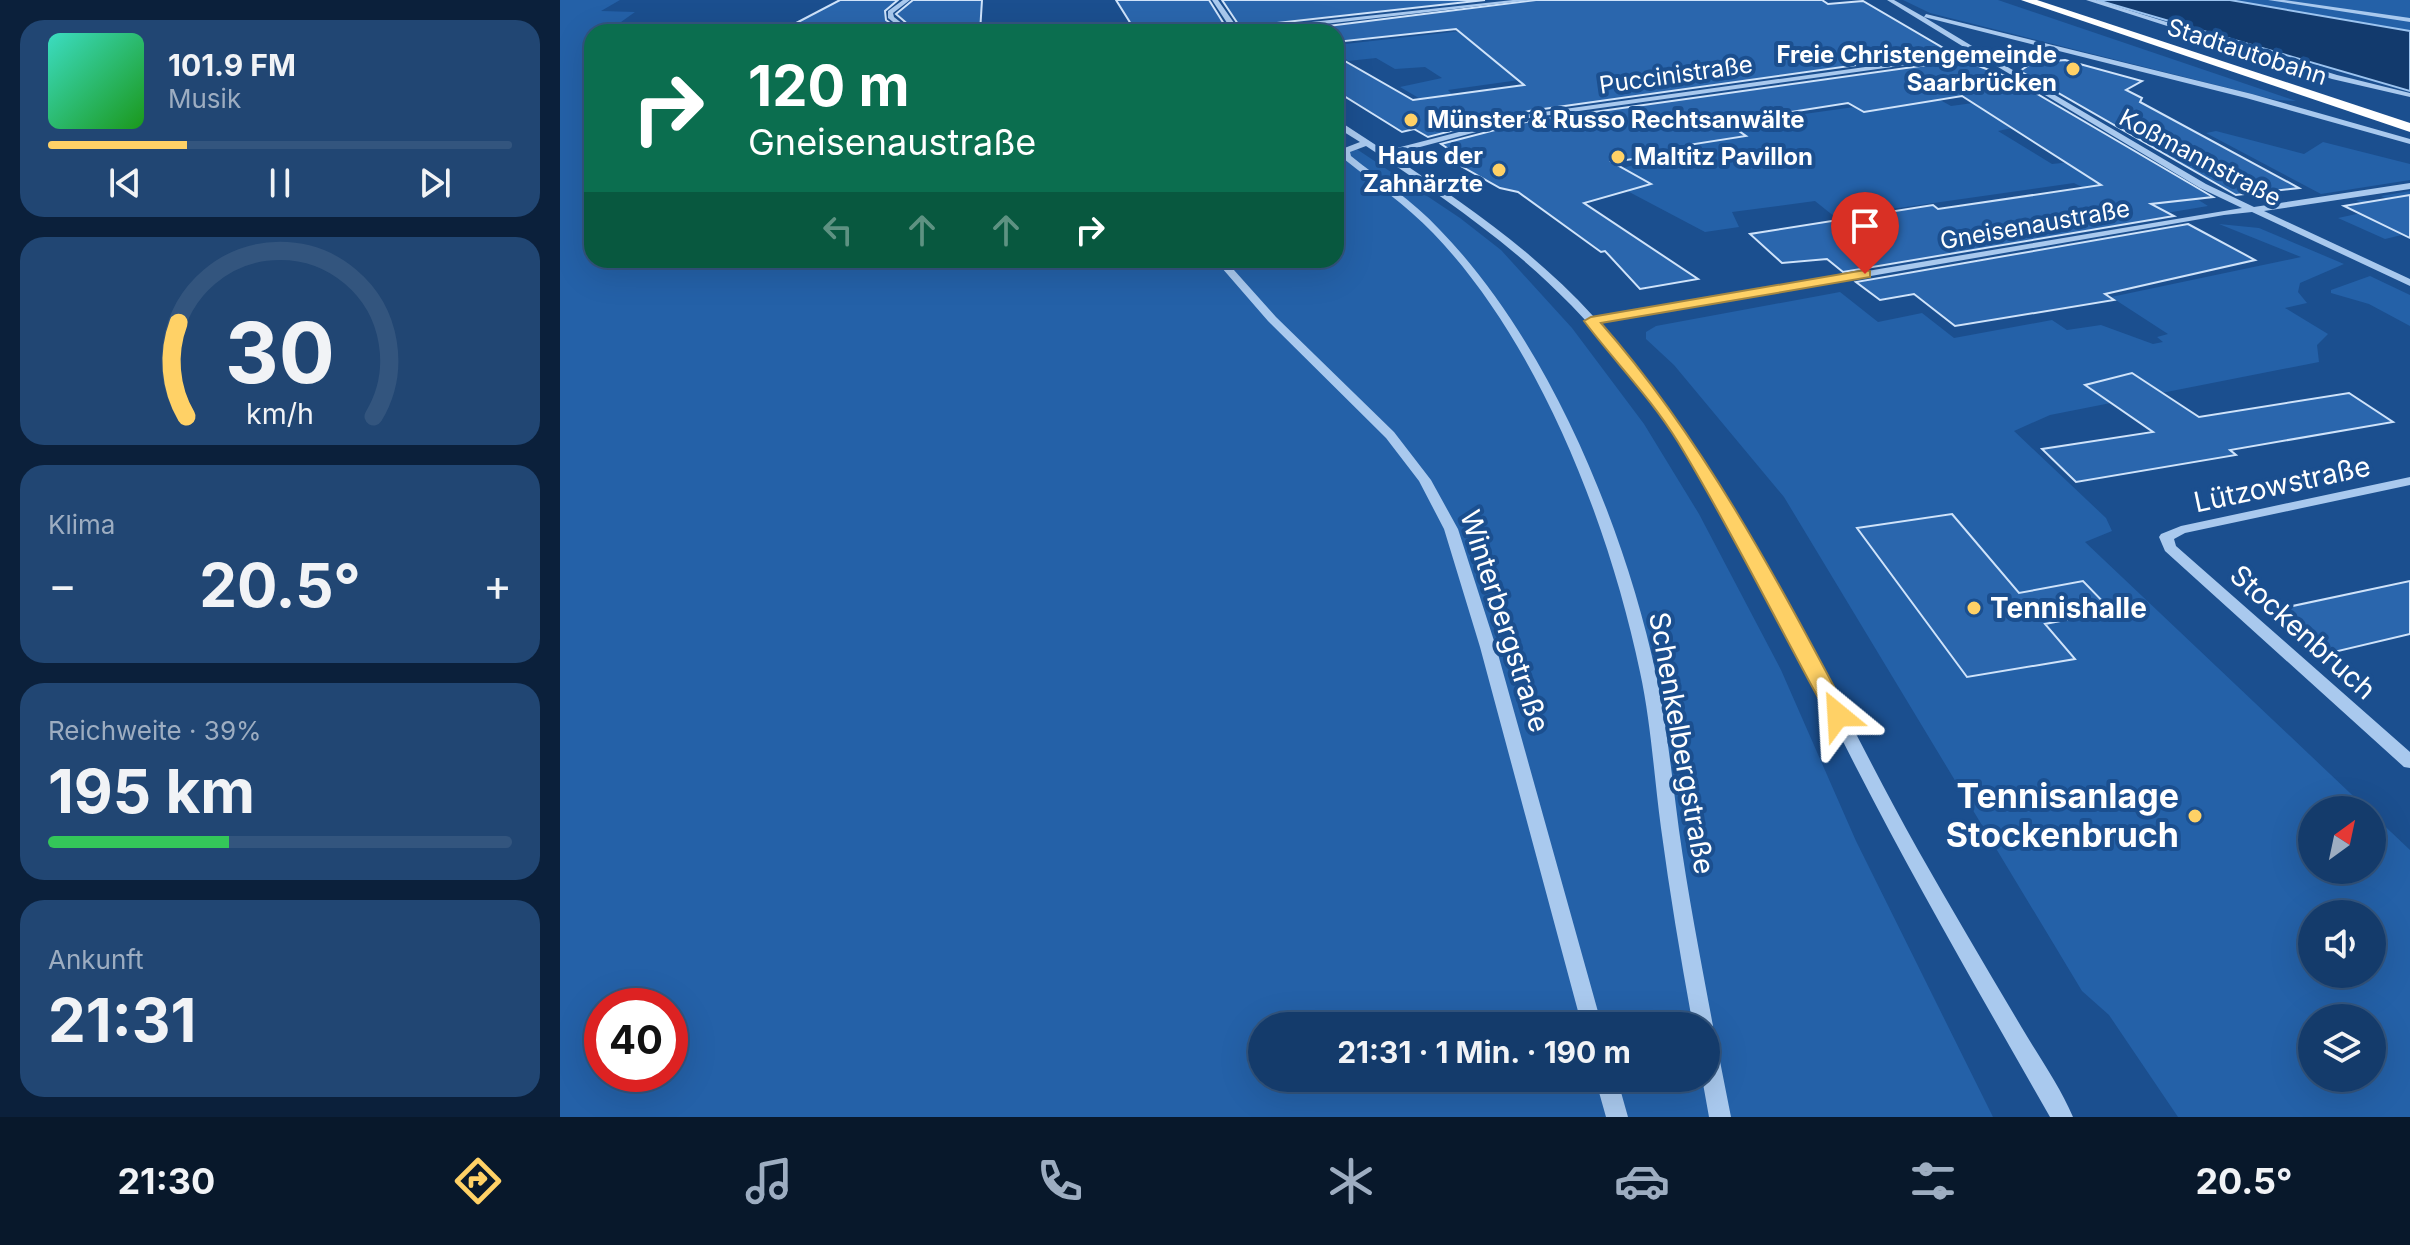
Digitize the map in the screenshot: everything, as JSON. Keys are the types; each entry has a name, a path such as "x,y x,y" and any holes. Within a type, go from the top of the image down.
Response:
{"highway":[{"path":"2010,0 2141,40"},
{"name":"Stadtautobahn","path":"2026,0 2410,128"},
{"name":"Stadtautobahn","path":"2063,0 2396,107"}],"street":[{"path":"899,24 891,18 890,12 907,0"},
{"path":"1215,0 1231,24"},
{"path":"1310,24 1530,0"},
{"name":"Koßmannstraße","path":"1890,0 2079,115 2249,208 2410,283"},
{"path":"2089,0 2410,95"},
{"path":"2271,0 2410,20"},
{"path":"1910,12 2292,107 2410,142"},
{"name":"Puccinistraße","path":"1383,154 1529,116 1982,55 2066,50"},
{"path":"1344,128 1480,217 1517,247 1591,321 1638,375 1685,440 1728,511 1866,770 2062,1117"},
{"name":"Schenkelbergstraße","path":"1366,143 1345,151 1347,157 1418,214 1447,242 1478,282 1538,374 1581,467 1631,606 1648,676 1678,887 1700,1012"},
{"name":"Gneisenaustraße","path":"1591,321 2249,208 2282,207 2410,186"},
{"name":"Winterbergstraße","path":"1227,268 1272,319 1390,435 1425,480 1451,529 1488,647 1588,1012"},
{"name":"Lützowstraße","path":"2166,537 2181,530 2410,481"},
{"name":"Stockenbruch","path":"2166,537 2170,548 2410,762"},
{"path":"1610,1092 1617,1117"},
{"path":"1715,1092 1720,1117"}],"shaded area":[{"path":"560,0 620,0 601,11 635,12 618,24 584,24 584,268 1344,268 1344,148 1352,146 1460,218 1501,250 1572,328 1644,424 1699,514 1781,670 1856,841 1993,1117 560,1117"},
{"path":"1903,0 1998,0 2296,101 2276,100 1930,13"},
{"path":"2097,0 2230,0 2410,31 2410,91"},
{"path":"2230,0 2410,0 2410,31"},
{"path":"1578,18 1519,80 1448,90 1458,101 1434,107 1400,87 1442,78 1425,67 1395,69 1376,58 1348,61 1344,57 1344,44"},
{"path":"1933,96 1951,106 1973,103 2012,128 1998,131 2052,164 2129,156 2208,206 2142,217 2074,183 1835,217 1815,201 1732,212 1739,227 1705,232 1597,175 1656,159 1654,156 1694,150 1672,132 1762,124 1789,110 1797,115"},
{"path":"2216,131 2304,154 2323,142 2410,164 2410,180 2321,194 2206,133"},
{"path":"2410,191 2410,233 2385,239 2338,218 2375,210 2356,200 2398,204 2381,196"},
{"path":"2219,224 2259,228 2344,264 2300,283 2298,292 2307,303 2285,308 2328,334 2317,345 2319,362 2050,415 2014,431 2106,518 2112,531 2085,542 2353,796 2298,796 2298,884 2386,884 2386,827 2410,850 2410,1117 2178,1117 2109,1015 2082,991 1784,497 1674,365 1646,339 1646,332 1656,326 1840,292 1878,322 1922,313 1954,338 2052,320 2067,330 2101,325 2153,344 2163,342 2157,337 2168,334 2111,297 2301,257"},
{"path":"2370,276 2410,295 2410,326 2369,304 2331,293 2331,290"}],"building":[{"path":"840,0 898,0 885,11 886,20 891,24 794,24"},
{"path":"913,0 982,0 980,24 908,24 896,14"},
{"path":"1116,0 1209,0 1224,24 1131,24"},
{"path":"1222,0 1485,0 1267,24 1238,24"},
{"path":"1536,0 1822,0 1828,4 1863,1 1950,52 1529,111 1428,137 1414,129 1402,132 1344,96 1344,61 1413,100 1524,85 1456,29 1344,41 1344,24"},
{"path":"1963,60 2010,78 2213,197 2151,204 2174,216 1843,272 1827,259 1782,263 1750,234 1933,205 1938,209 2101,185 1962,96 1864,112 1848,103 1726,122 1746,136 1688,145 1695,150 1612,162 1651,184 1584,203 1698,279 1640,289 1605,251 1601,252 1518,192 1500,188 1445,157 1447,148 1441,144 1530,121"},
{"path":"2065,60 2142,81 2126,90 2142,98 2140,102 2299,188 2236,195 2020,71 2032,63"},
{"path":"2410,195 2410,238 2344,206"},
{"path":"2188,224 2255,260 2105,294 2114,300 1955,326 1914,294 1880,300 1856,282"},
{"path":"2132,373 2199,417 2349,393 2393,422 2230,450 2236,455 2076,482 2042,449 2153,432 2085,385"},
{"name":"Tennishalle","path":"1952,514 2019,593 2083,581 2112,611 2045,624 2075,659 1967,677 1857,528"},
{"path":"2410,581 2410,634 2334,652 2283,608"}],"place":[{"name":"Freie Christengemeinde Saarbrücken","path":"2073,69"},
{"name":"Münster & Russo Rechtsanwälte","path":"1411,120"},
{"name":"Maltitz Pavillon","path":"1618,157"},
{"name":"Haus der Zahnärzte","path":"1499,170"},
{"name":"Tennishalle","path":"1974,608"},
{"name":"Tennisanlage Stockenbruch","path":"2195,816"}],"route":[{"path":"1838,715 1796,633 1685,440 1638,375 1591,321 1865,274"}]}
